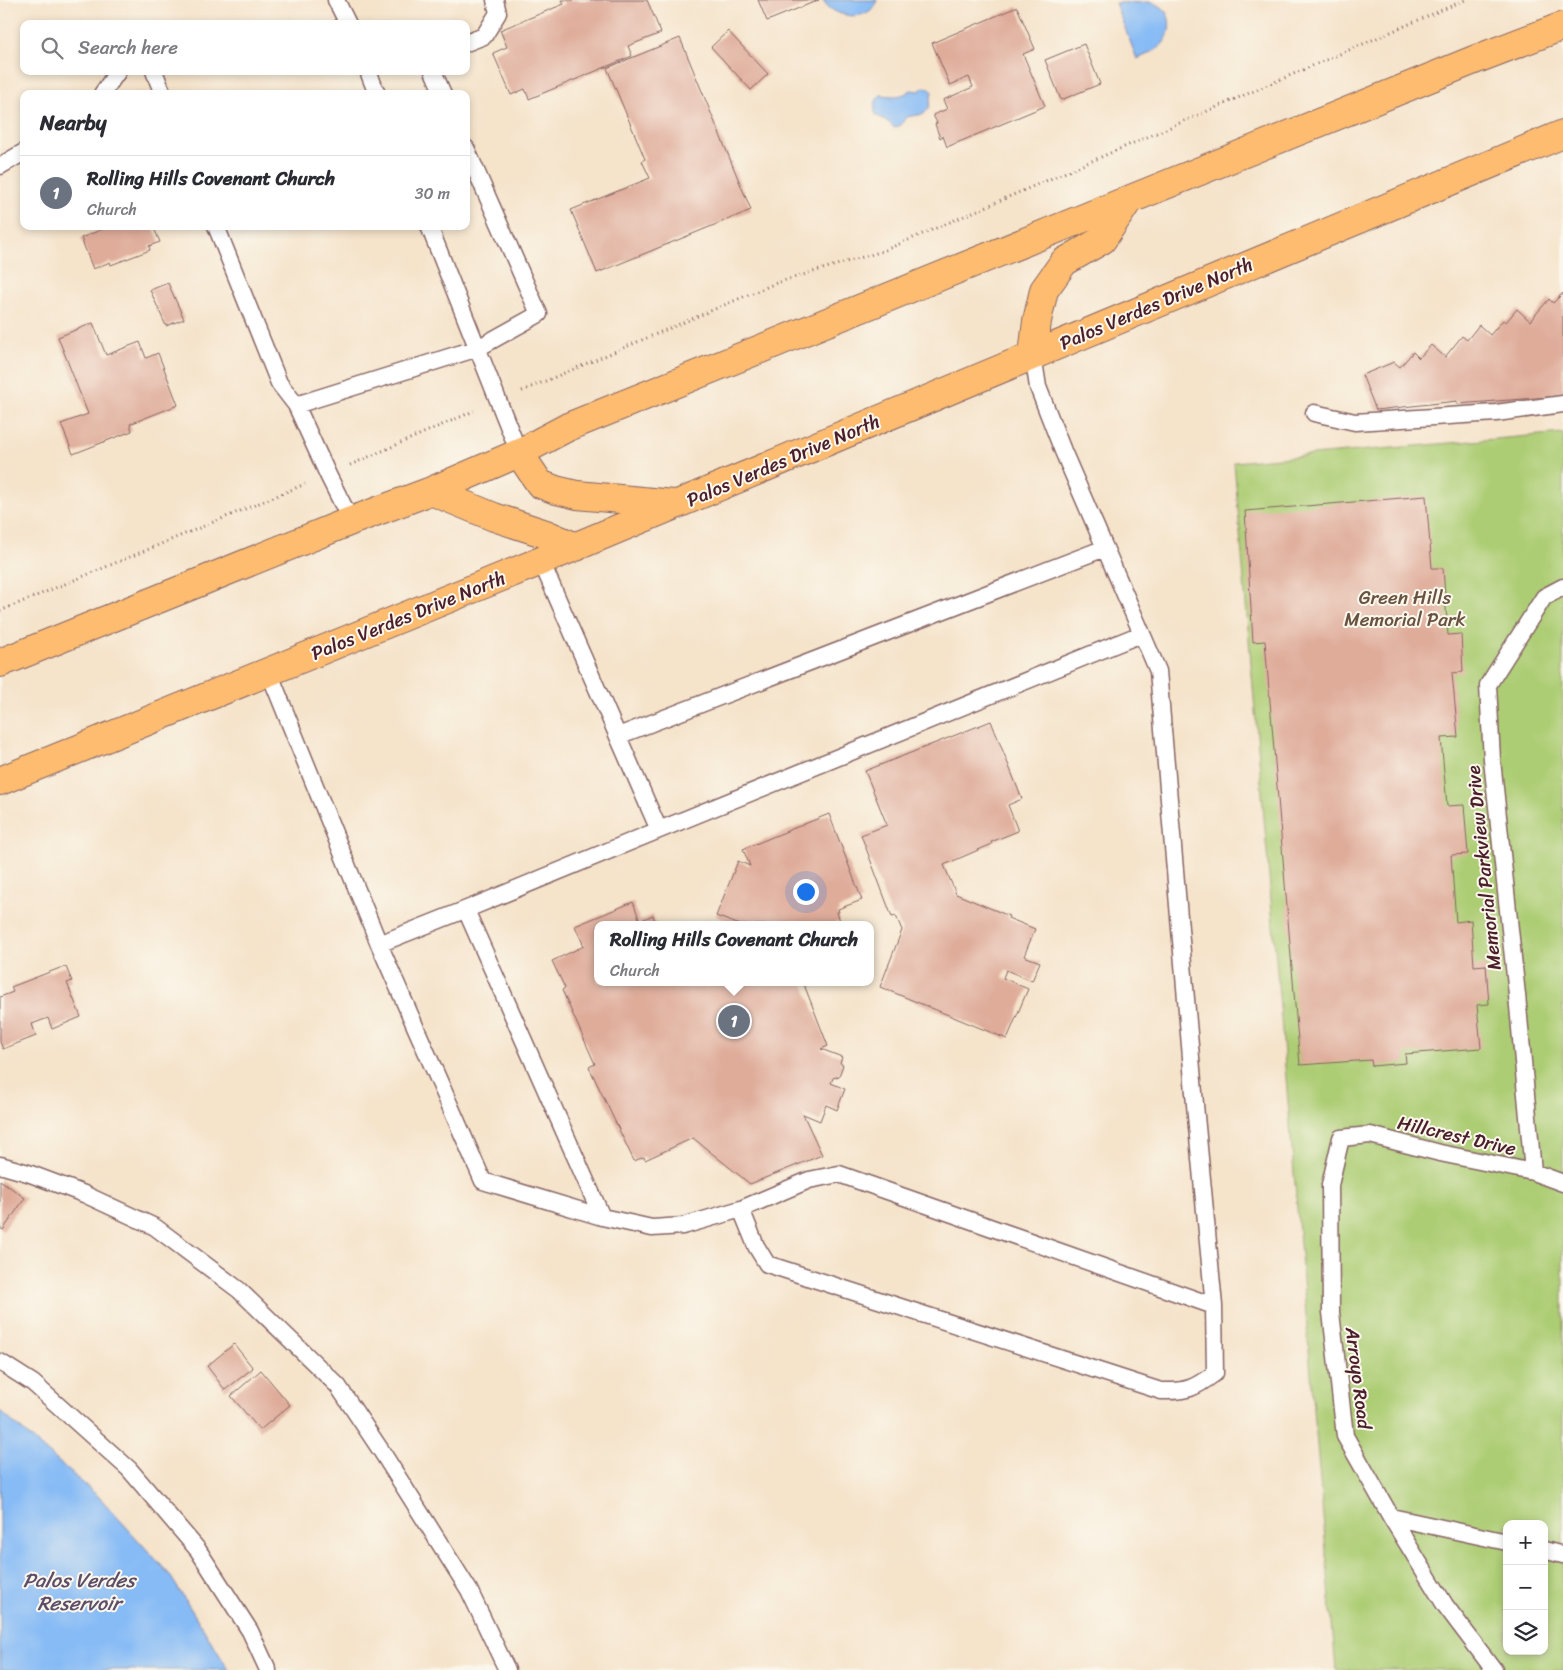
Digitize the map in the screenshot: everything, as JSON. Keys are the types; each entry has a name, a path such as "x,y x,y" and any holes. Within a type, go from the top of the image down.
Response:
{"main road":[{"path":"0,663 431,490 519,453 568,428 1474,60 1563,26"},
{"name":"Palos Verdes Drive North","path":"0,781 541,562 1033,354 1563,134"},
{"path":"1033,354 1037,321 1044,290 1064,262 1102,240 1128,201"},
{"path":"519,453 540,484 556,490 578,495 678,505"},
{"path":"431,490 494,517 546,534 576,547"}],"lane":[{"path":"336,0 346,20"},
{"path":"470,41 484,36 498,13 495,0"},
{"path":"105,90 115,75"},
{"path":"156,75 161,90"},
{"path":"370,75 375,90"},
{"path":"435,75 441,90"},
{"path":"0,166 20,154"},
{"path":"296,405 478,348 539,314 470,157"},
{"path":"218,230 279,383 296,405 351,521"},
{"path":"431,230 519,453"},
{"path":"741,1208 756,1246 767,1264 1161,1390 1179,1392 1198,1386 1215,1373 1214,1306 1158,672 1063,451 1038,387 1033,354"},
{"path":"1314,413 1356,422 1496,413 1563,404"},
{"path":"618,736 1104,548"},
{"path":"541,562 659,830"},
{"name":"Memorial Parkview Drive","path":"1533,1172 1517,995 1492,760 1488,685 1544,597 1563,587"},
{"path":"379,944 1141,634"},
{"path":"269,672 379,944 483,1181 602,1217 652,1228 683,1226 741,1208 809,1180 839,1174 1214,1306"},
{"path":"466,910 602,1217"},
{"name":"Hillcrest Drive","path":"1341,1138 1370,1135 1440,1153 1533,1172 1563,1183"},
{"name":"Arroyo Road","path":"1341,1138 1330,1185 1331,1312 1345,1436 1391,1517 1445,1605 1494,1670"},
{"path":"0,1164 84,1194 155,1227 239,1290 338,1386 470,1590 507,1670"},
{"path":"0,1362 33,1383 129,1469 198,1550 250,1631 268,1670"},
{"path":"1391,1517 1503,1541"},
{"path":"1548,1551 1563,1555"}],"path":[{"path":"0,611 328,475 499,400 776,283 884,251 1465,0"}],"green space":[{"name":"Green Hills Memorial Park","path":"1563,433 1563,1670 1336,1670 1234,462"}],"water":[{"path":"823,0 877,0 873,8 867,13 851,16 834,11"},
{"path":"1149,2 1160,6 1167,13 1170,23 1167,38 1152,52 1137,59 1115,3"},
{"path":"924,87 929,88 932,92 929,107 924,114 906,117 901,125 894,128 889,122 876,115 875,103 881,95 900,95 911,90 919,91"},
{"name":"Palos Verdes Reservoir","path":"0,1411 99,1497 169,1574 229,1670 0,1670"}],"building":[{"path":"562,0 647,0 661,33 628,46 632,56 529,99 525,89 511,95 493,53 507,47 500,30 564,4"},
{"path":"758,0 819,0 767,21"},
{"path":"1017,7 1035,49 1023,54 1045,106 947,147 943,136 940,138 933,115 947,109 943,100 973,87 969,77 950,85 932,43"},
{"path":"728,31 768,74 751,90 711,47"},
{"path":"680,38 751,210 597,273 571,210 650,178 642,161 645,159 607,68"},
{"path":"1084,44 1100,84 1061,100 1045,60"},
{"path":"100,230 155,230 160,242 149,246 150,250 111,265 110,262 93,269 81,238"},
{"path":"168,283 184,319 166,326 150,290"},
{"path":"1563,293 1563,396 1457,404 1457,401 1376,410 1362,375 1394,362 1400,367 1413,352 1419,358 1431,345 1445,357 1462,336 1467,340 1479,325 1490,335 1503,320 1506,322 1517,309 1530,321 1549,299 1553,303"},
{"path":"93,323 106,355 140,342 146,358 158,353 178,405 130,424 132,431 73,454 61,424 88,414 58,337"},
{"path":"1426,496 1432,568 1443,568 1448,635 1461,634 1463,672 1452,673 1458,737 1441,738 1447,806 1464,805 1468,854 1451,855 1456,922 1471,920 1474,966 1486,965 1489,1004 1477,1005 1481,1048 1405,1054 1406,1063 1372,1066 1371,1060 1300,1065 1265,641 1253,642 1245,511"},
{"path":"991,721 1022,799 1008,805 1018,831 944,865 956,894 1035,929 1024,956 1040,962 1032,981 1006,970 1003,978 1028,989 1007,1039 880,987 902,930 896,916 892,917 861,835 887,825 865,771"},
{"path":"829,814 862,900 838,909 840,921 729,921 716,916 738,861 750,866 743,849"},
{"path":"633,902 640,921 594,921 594,986 805,986 828,1046 821,1049 842,1057 840,1063 843,1065 839,1076 833,1078 831,1083 845,1089 837,1110 826,1105 820,1121 803,1114 822,1155 750,1184 693,1138 645,1160 644,1157 634,1161 589,1067 595,1064 562,990 565,988 552,961 584,946 575,926"},
{"path":"653,915 655,921 640,921"},
{"path":"66,967 72,981 67,983 81,1017 52,1029 48,1018 32,1024 36,1036 3,1049 0,1042 0,997 13,992 11,987"},
{"path":"0,1180 25,1198 3,1230 0,1228"},
{"path":"234,1344 253,1368 225,1390 207,1366"},
{"path":"261,1370 290,1405 260,1430 231,1396"}],"place":[{"name":"Rolling Hills Covenant Church","path":"734,1021"}]}
